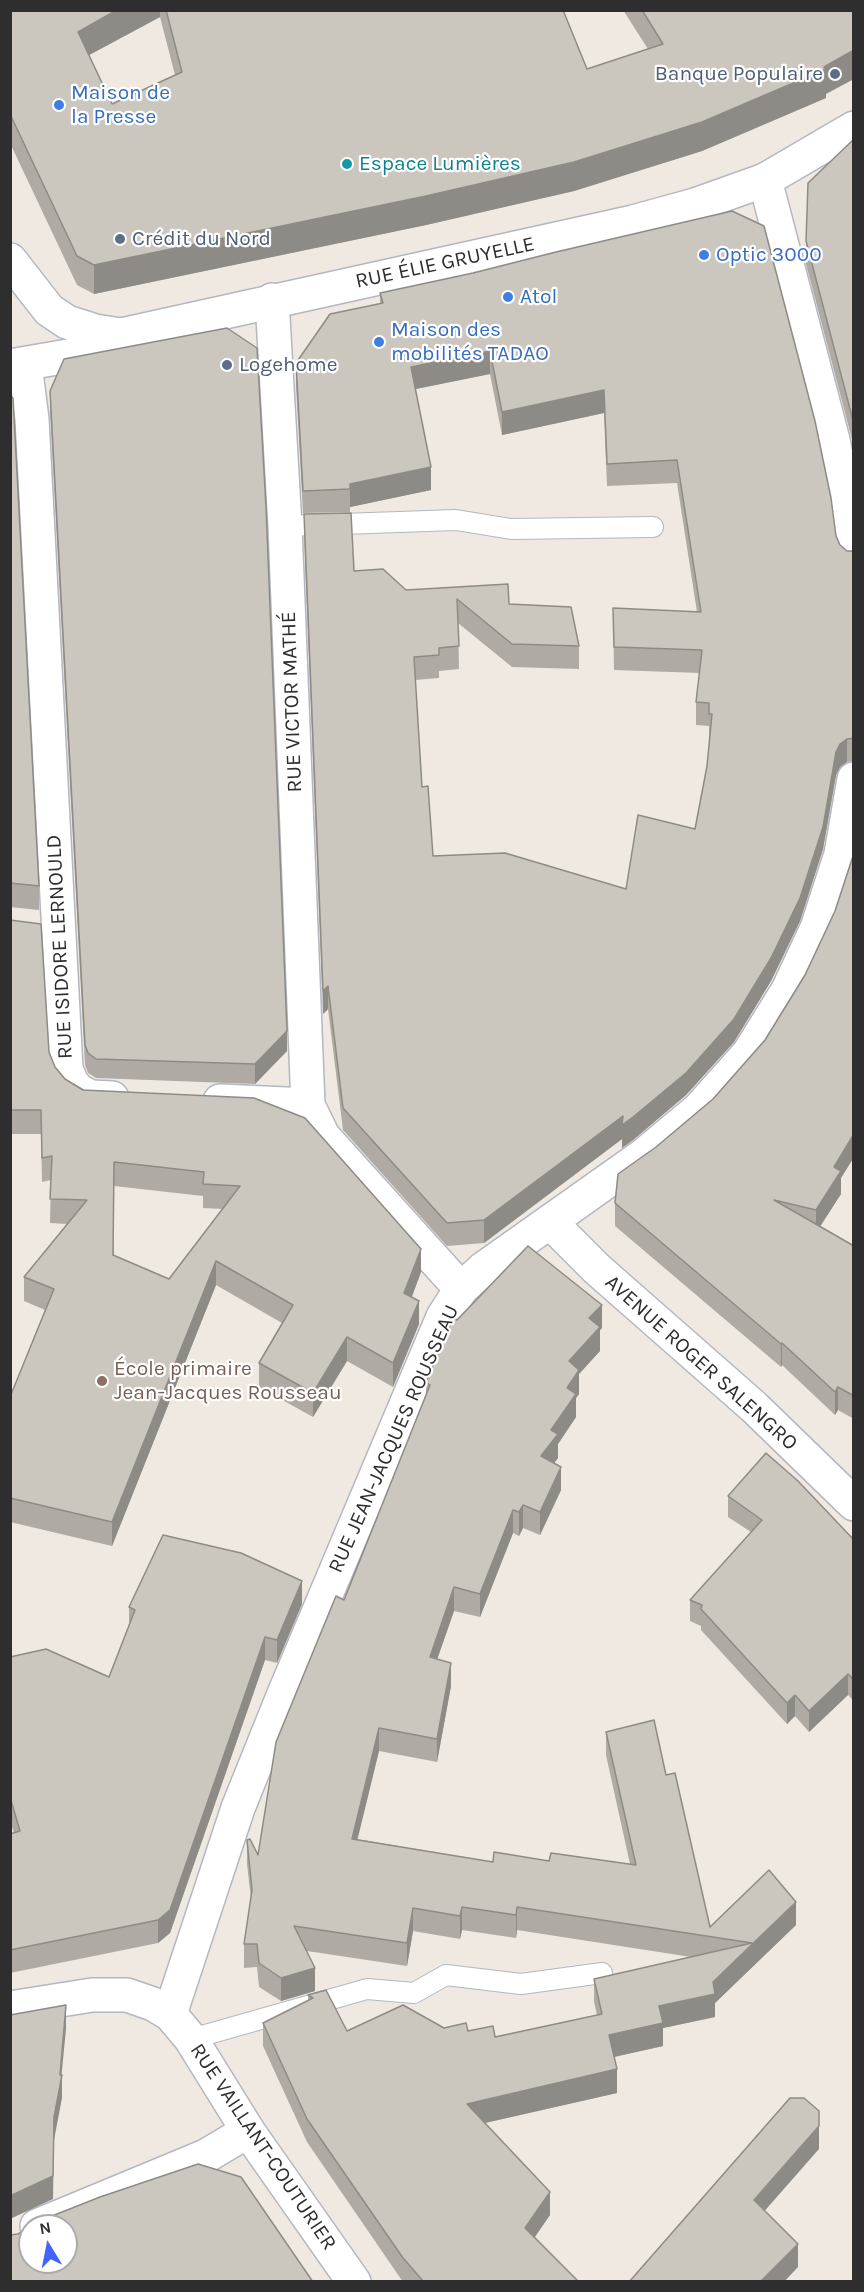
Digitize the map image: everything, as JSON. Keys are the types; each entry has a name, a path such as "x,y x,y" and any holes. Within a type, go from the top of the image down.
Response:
{"street":[{"name":"RUE ÉLIE GRUYELLE","path":"18,365 80,354 121,335 633,222 695,205 765,180 854,128"},
{"path":"765,180 833,440 849,518 854,556"},
{"path":"10,260 39,299 58,316 67,322 95,331 121,335"},
{"name":"RUE VICTOR MATHÉ","path":"272,300 285,526 308,1105"},
{"name":"RUE ISIDORE LERNOULD","path":"18,365 32,419 44,929 66,1069 72,1083 79,1091 91,1097 136,1099"},
{"name":"RUE JEAN-JACQUES ROUSSEAU","path":"170,2014 238,1808 443,1317 461,1289 483,1269 644,1155 699,1109 749,1053 788,990 817,927 841,854 854,779"},
{"path":"193,1100 308,1105 323,1136 461,1289"},
{"name":"AVENUE ROGER SALENGRO","path":"550,1222 597,1269 754,1407 854,1504"},
{"path":"10,2008 92,1995 127,1995 153,2004 170,2014"},
{"name":"RUE VAILLANT-COUTURIER","path":"170,2014 191,2039 248,2131 354,2282"},
{"path":"66,2214 206,2156 248,2131"}],"lane":[{"path":"285,526 456,520 511,529 653,527"},
{"path":"191,2039 368,1989 414,1993 446,1975 521,1984 602,1973"}],"building":[{"path":"10,10 117,10 78,32 112,104 182,72 166,10 563,10 587,69 663,44 642,10 854,10 854,50 824,67 826,69 702,122 574,162 426,196 94,265 77,256 10,114"},
{"path":"854,139 854,424 806,241 808,183"},
{"path":"732,211 764,226 815,421 831,498 836,536 840,545 847,551 854,551 854,738 847,739 840,744 836,752 823,827 800,898 771,958 734,1019 686,1073 622,1125 623,1116 484,1220 447,1223 343,1108 328,986 323,991 304,514 351,513 354,571 383,569 406,590 508,584 509,604 571,607 579,646 512,644 457,599 459,646 439,648 439,655 414,657 422,787 428,786 433,856 505,853 626,889 638,815 695,829 707,766 712,714 709,714 709,703 696,702 702,650 614,647 613,608 701,612 677,460 607,464 604,390 502,412 490,351 411,367 431,467 350,484 350,489 303,491 296,363 330,314 383,303 380,293"},
{"path":"227,328 257,348 266,507 287,1031 255,1064 96,1059 88,1053 85,1045 50,391 64,359"},
{"path":"10,396 13,398 39,886 10,883"},
{"path":"854,853 854,1134 834,1167 841,1171 816,1210 774,1200 854,1246 854,1396 838,1387 835,1392 782,1343 615,1203 618,1174 656,1147 713,1099 765,1040 805,975 835,911"},
{"path":"10,920 41,924 49,1052 55,1067 65,1079 83,1090 254,1098 305,1118 421,1249 404,1293 419,1301 393,1363 347,1337 313,1393 259,1363 293,1305 216,1261 112,1522 10,1498 10,1397 54,1289 24,1277 87,1200 50,1199 52,1156 42,1158 41,1110 10,1110","holes":["114,1162 204,1172 203,1184 240,1186 169,1279 113,1255"]},
{"path":"528,1246 602,1305 589,1318 600,1327 569,1361 579,1370 567,1388 576,1394 551,1430 558,1434 541,1456 561,1467 540,1512 523,1505 519,1512 513,1510 480,1594 454,1587 430,1657 451,1663 437,1739 379,1728 352,1839 493,1862 494,1852 549,1861 551,1853 636,1865 606,1732 654,1720 666,1775 675,1773 710,1927 769,1870 796,1902 713,1982 715,1994 659,2006 663,2023 609,2035 617,2069 467,2104 550,2192 525,2228 579,2282 424,2282 403,2258 307,2119 263,2023 313,1998 308,1995 326,1990 347,2031 403,2005 444,2028 466,2023 468,2031 493,2026 495,2037 602,2014 594,1979 752,1943 517,1907 516,1915 462,1907 460,1916 413,1908 407,1943 294,1926 315,1968 281,1978 259,1963 257,1944 244,1944 252,1890 247,1840 250,1839 258,1855 276,1742 336,1596 344,1600 430,1385 426,1382 453,1318 457,1320"},
{"path":"766,1453 798,1481 854,1540 854,1680 848,1674 809,1711 795,1695 787,1703 701,1609 702,1605 690,1600 762,1520 728,1496"},
{"path":"163,1535 241,1553 302,1581 277,1640 265,1637 170,1910 158,1920 10,1950 10,1834 20,1831 10,1797 10,1657 46,1649 109,1677 135,1610 129,1607"},
{"path":"66,2005 60,2075 62,2075 54,2117 53,2176 10,2196 10,2015"},
{"path":"790,2098 804,2098 819,2111 819,2126 754,2200 798,2244 760,2282 629,2282"},
{"path":"198,2164 241,2177 313,2282 10,2282 10,2235 18,2234 18,2274 78,2274 78,2214 57,2214"}],"place":[{"name":"Banque Populaire","path":"835,74"},
{"name":"Maison de la Presse","path":"59,105"},
{"name":"Espace Lumières","path":"347,164"},
{"name":"Crédit du Nord","path":"120,239"},
{"name":"Optic 3000","path":"704,255"},
{"name":"Atol","path":"508,297"},
{"name":"Maison des mobilités TADAO","path":"379,342"},
{"name":"Logehome","path":"227,365"},
{"name":"École primaire Jean-Jacques Rousseau","path":"102,1381"}]}
